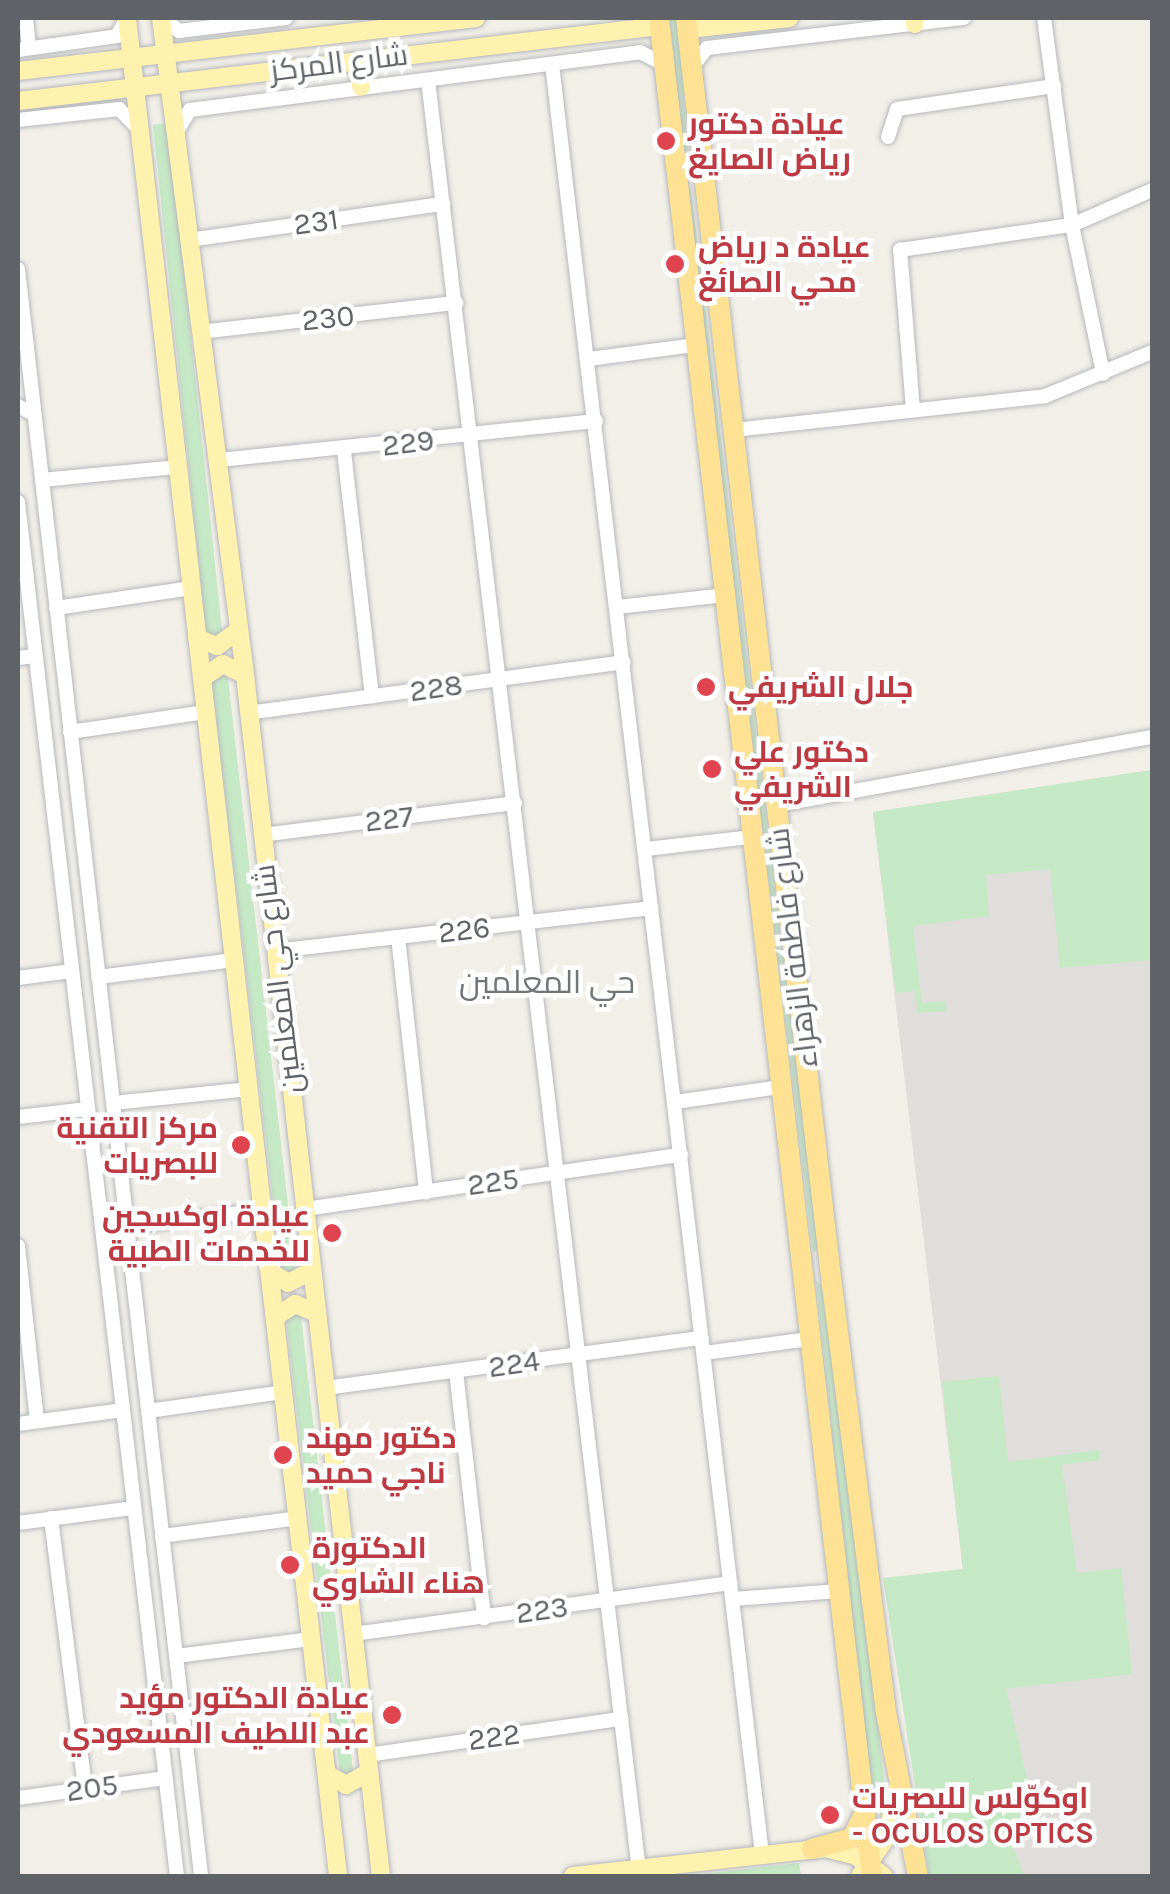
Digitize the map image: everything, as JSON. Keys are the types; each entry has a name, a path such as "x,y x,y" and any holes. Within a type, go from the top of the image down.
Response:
{"highway":[{"name":"شارع فاطمة الزهراء","path":"657,37 679,188 864,1802 868,1874"},
{"name":"شارع فاطمة الزهراء","path":"692,38 702,154 832,1285 896,1760 918,1876"},
{"path":"675,155 702,154"},
{"path":"679,188 692,182 706,186"},
{"path":"800,1249 814,1256 828,1249"},
{"path":"804,1287 817,1280 832,1285"},
{"path":"812,1848 852,1838 864,1802"}],"main road":[{"name":"شارع حي المعلمين","path":"127,18 338,1876"},
{"name":"شارع حي المعلمين","path":"162,18 245,675 380,1876"},
{"name":"شارع المركز","path":"18,71 396,22 476,18"},
{"path":"692,38 789,18"},
{"name":"شارع المركز","path":"18,100 357,62 657,37"},
{"path":"58,44 62,65"},
{"path":"357,62 361,87"},
{"path":"70,95 74,114"},
{"path":"198,638 218,646 238,631"},
{"path":"202,678 223,664 245,675"},
{"path":"270,1272 294,1283 312,1270"},
{"path":"275,1317 295,1304 316,1313"},
{"path":"573,1876 812,1848 848,1852 868,1874 896,1807 896,1760"},
{"path":"327,1774 351,1785 368,1763"}],"street":[{"path":"26,18 23,49 117,36 127,18"},
{"path":"162,18 179,31 286,18"},
{"path":"692,38 707,48 964,18"},
{"path":"1044,18 1072,225 1103,374"},
{"path":"176,138 190,110 640,52 657,37"},
{"path":"552,64 762,1854"},
{"path":"428,80 473,436 638,1870"},
{"path":"888,137 897,109 1054,86"},
{"path":"18,120 119,109 136,122 140,138"},
{"path":"913,410 900,250 1072,225 1152,190"},
{"name":"231","path":"188,240 442,204"},
{"path":"18,269 201,1876"},
{"name":"230","path":"200,332 456,303"},
{"path":"588,359 696,345"},
{"path":"734,430 1045,396 1152,352"},
{"path":"18,393 30,379"},
{"path":"18,406 34,414"},
{"name":"229","path":"219,460 344,451 596,420"},
{"path":"344,451 372,696"},
{"path":"42,480 178,466"},
{"path":"18,502 21,557 177,1876"},
{"path":"56,608 192,588"},
{"path":"618,607 724,595"},
{"path":"18,658 35,656"},
{"name":"228","path":"248,713 624,662"},
{"path":"70,732 206,712"},
{"path":"776,805 1152,736"},
{"name":"227","path":"262,835 515,803"},
{"path":"646,848 752,837"},
{"name":"226","path":"275,951 652,908"},
{"path":"398,938 426,1192"},
{"path":"98,977 234,960"},
{"path":"18,978 72,971"},
{"path":"79,1035 93,1045 104,1033"},
{"path":"84,1070 94,1056 108,1065"},
{"path":"675,1102 780,1087"},
{"path":"113,1103 249,1089"},
{"path":"18,1118 88,1109"},
{"name":"225","path":"305,1209 681,1155"},
{"path":"127,1227 262,1210"},
{"path":"18,1246 37,1421"},
{"name":"224","path":"325,1388 579,1355 809,1338"},
{"path":"456,1371 484,1618"},
{"path":"148,1411 283,1392"},
{"path":"18,1424 123,1410"},
{"path":"127,1445 140,1453 152,1442"},
{"path":"130,1477 141,1466 155,1474"},
{"path":"18,1522 134,1508"},
{"path":"51,1518 84,1789"},
{"path":"162,1536 298,1518"},
{"name":"223","path":"353,1634 608,1600 732,1591 840,1591"},
{"path":"176,1656 311,1639"},
{"name":"222","path":"368,1763 621,1719"},
{"name":"205","path":"18,1798 166,1778"}],"shaded area":[{"path":"1152,770 1152,1876 999,1876 873,812"}],"green space":[{"path":"665,18 678,18 688,151 683,150"},
{"path":"168,123 223,639 207,641 153,125"},
{"path":"691,189 818,1248 813,1253 687,191"},
{"path":"227,670 296,1276 282,1277 211,672"},
{"path":"1152,770 1152,960 1060,968 1050,869 986,875 989,916 913,926 922,1003 945,1001 947,1011 918,1013 915,991 896,993 873,812"},
{"path":"816,1281 823,1286 885,1786 871,1789"},
{"path":"300,1308 353,1772 340,1774 285,1310"},
{"path":"999,1376 1008,1462 1099,1450 1099,1460 1062,1465 1077,1573 1121,1568 1132,1674 1006,1689 1038,1825 1009,1837 1024,1876 929,1876 883,1578 963,1569 942,1382"},
{"path":"799,1863 801,1876 683,1876"}],"place":[{"name":"عيادة دكتور رياض الصايغ","path":"666,141"},
{"name":"عيادة د رياض محي الصائغ","path":"675,264"},
{"name":"جلال الشريفي","path":"706,687"},
{"name":"دكتور علي الشريفي","path":"712,769"},
{"name":"مركز التقنية للبصريات","path":"241,1145"},
{"name":"عيادة اوكسجين للخدمات الطبية","path":"332,1233"},
{"name":"دكتور مهند ناجي حميد","path":"283,1455"},
{"name":"الدكتورة هناء الشاوي","path":"290,1565"},
{"name":"عيادة الدكتور مؤيد عبد اللطيف المسعودي","path":"392,1715"},
{"name":"اوكوّلس للبصريات - OCULOS OPTICS","path":"830,1815"}],"district":[{"name":"حي المعلمين","path":"547,983"}]}
